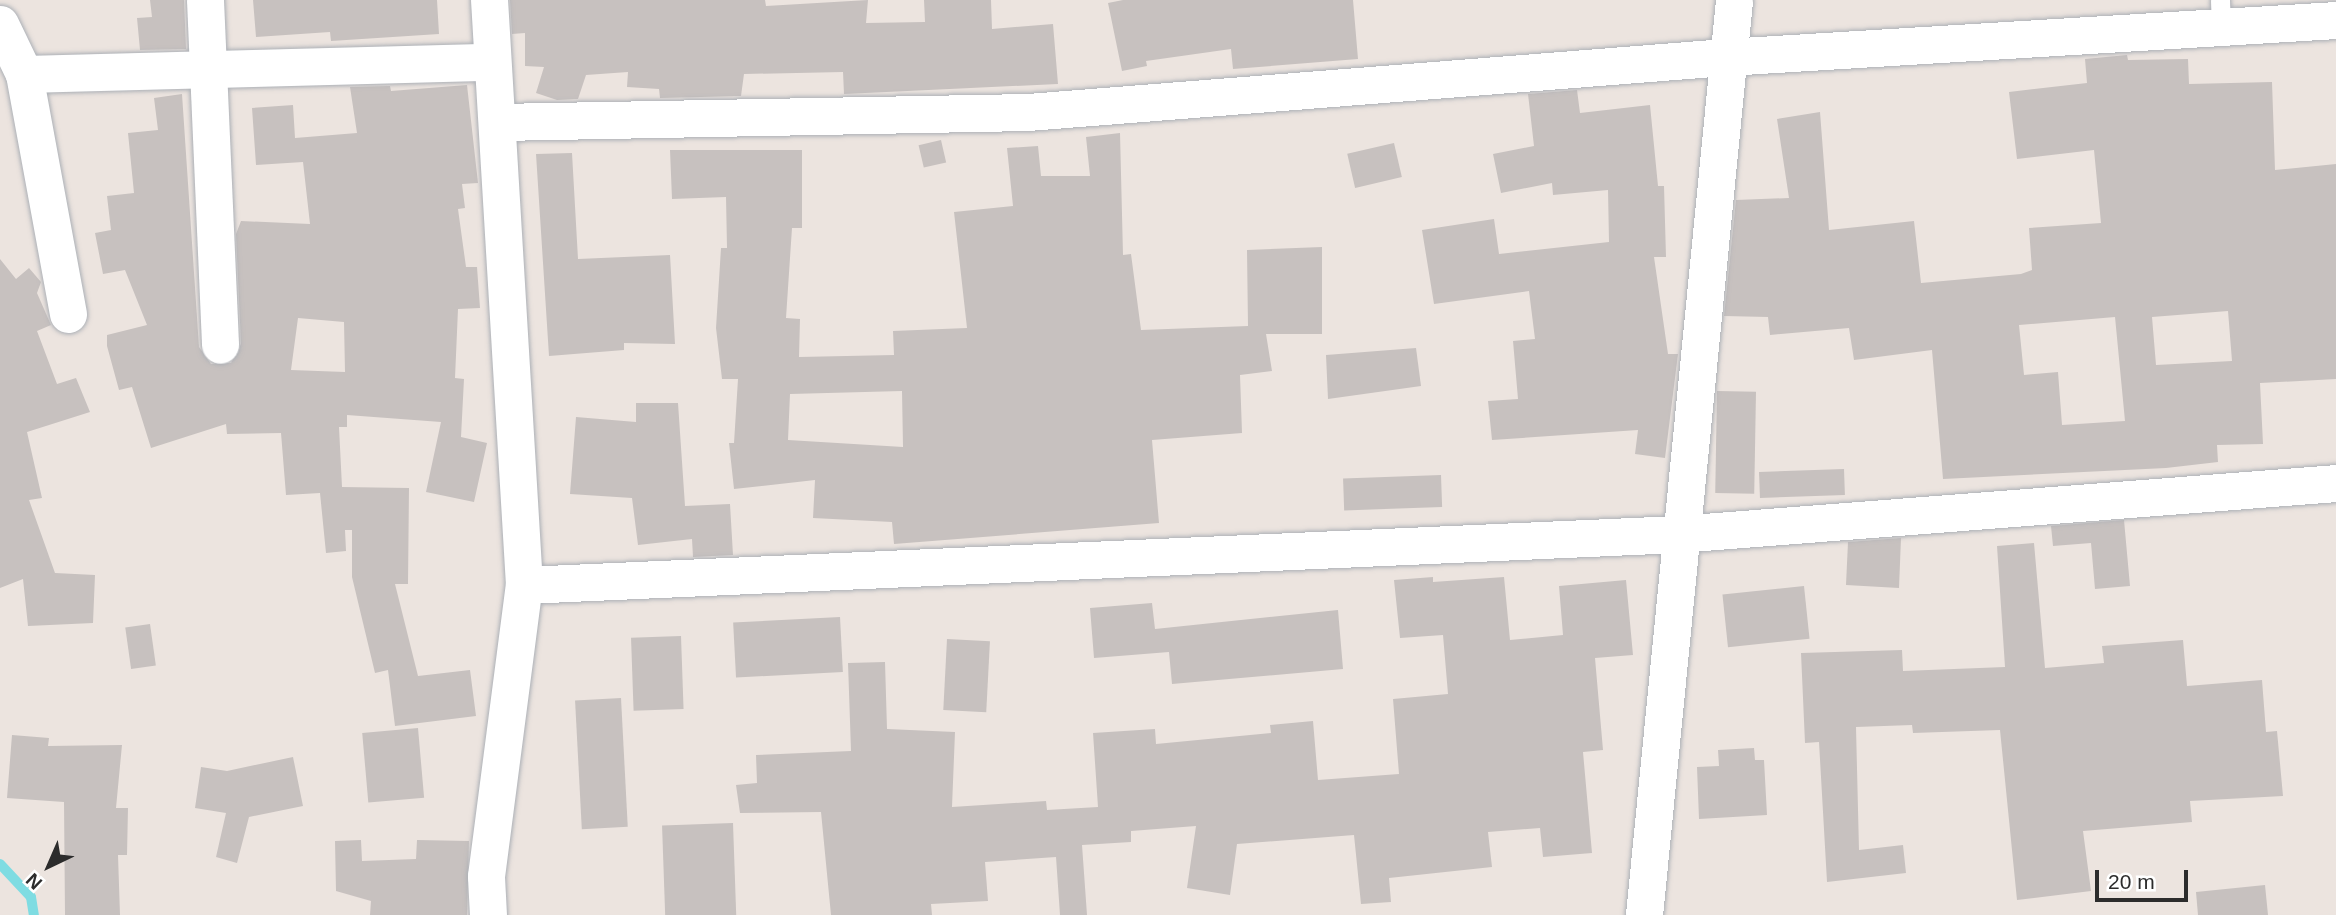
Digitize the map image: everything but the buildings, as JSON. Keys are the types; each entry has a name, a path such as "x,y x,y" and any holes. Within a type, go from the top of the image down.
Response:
{"street":[{"path":"205,0 220,345"},
{"path":"488,915 486,876 524,585 489,0"},
{"path":"1644,915 1678,534 1734,0"},
{"path":"498,122 1028,112 1727,57 2221,14 2336,20"},
{"path":"0,24 24,74 68,314"},
{"path":"24,74 491,62"},
{"path":"524,585 1678,534 2336,483"}],"waterway":[{"path":"0,864 31,897 34,915"}]}
